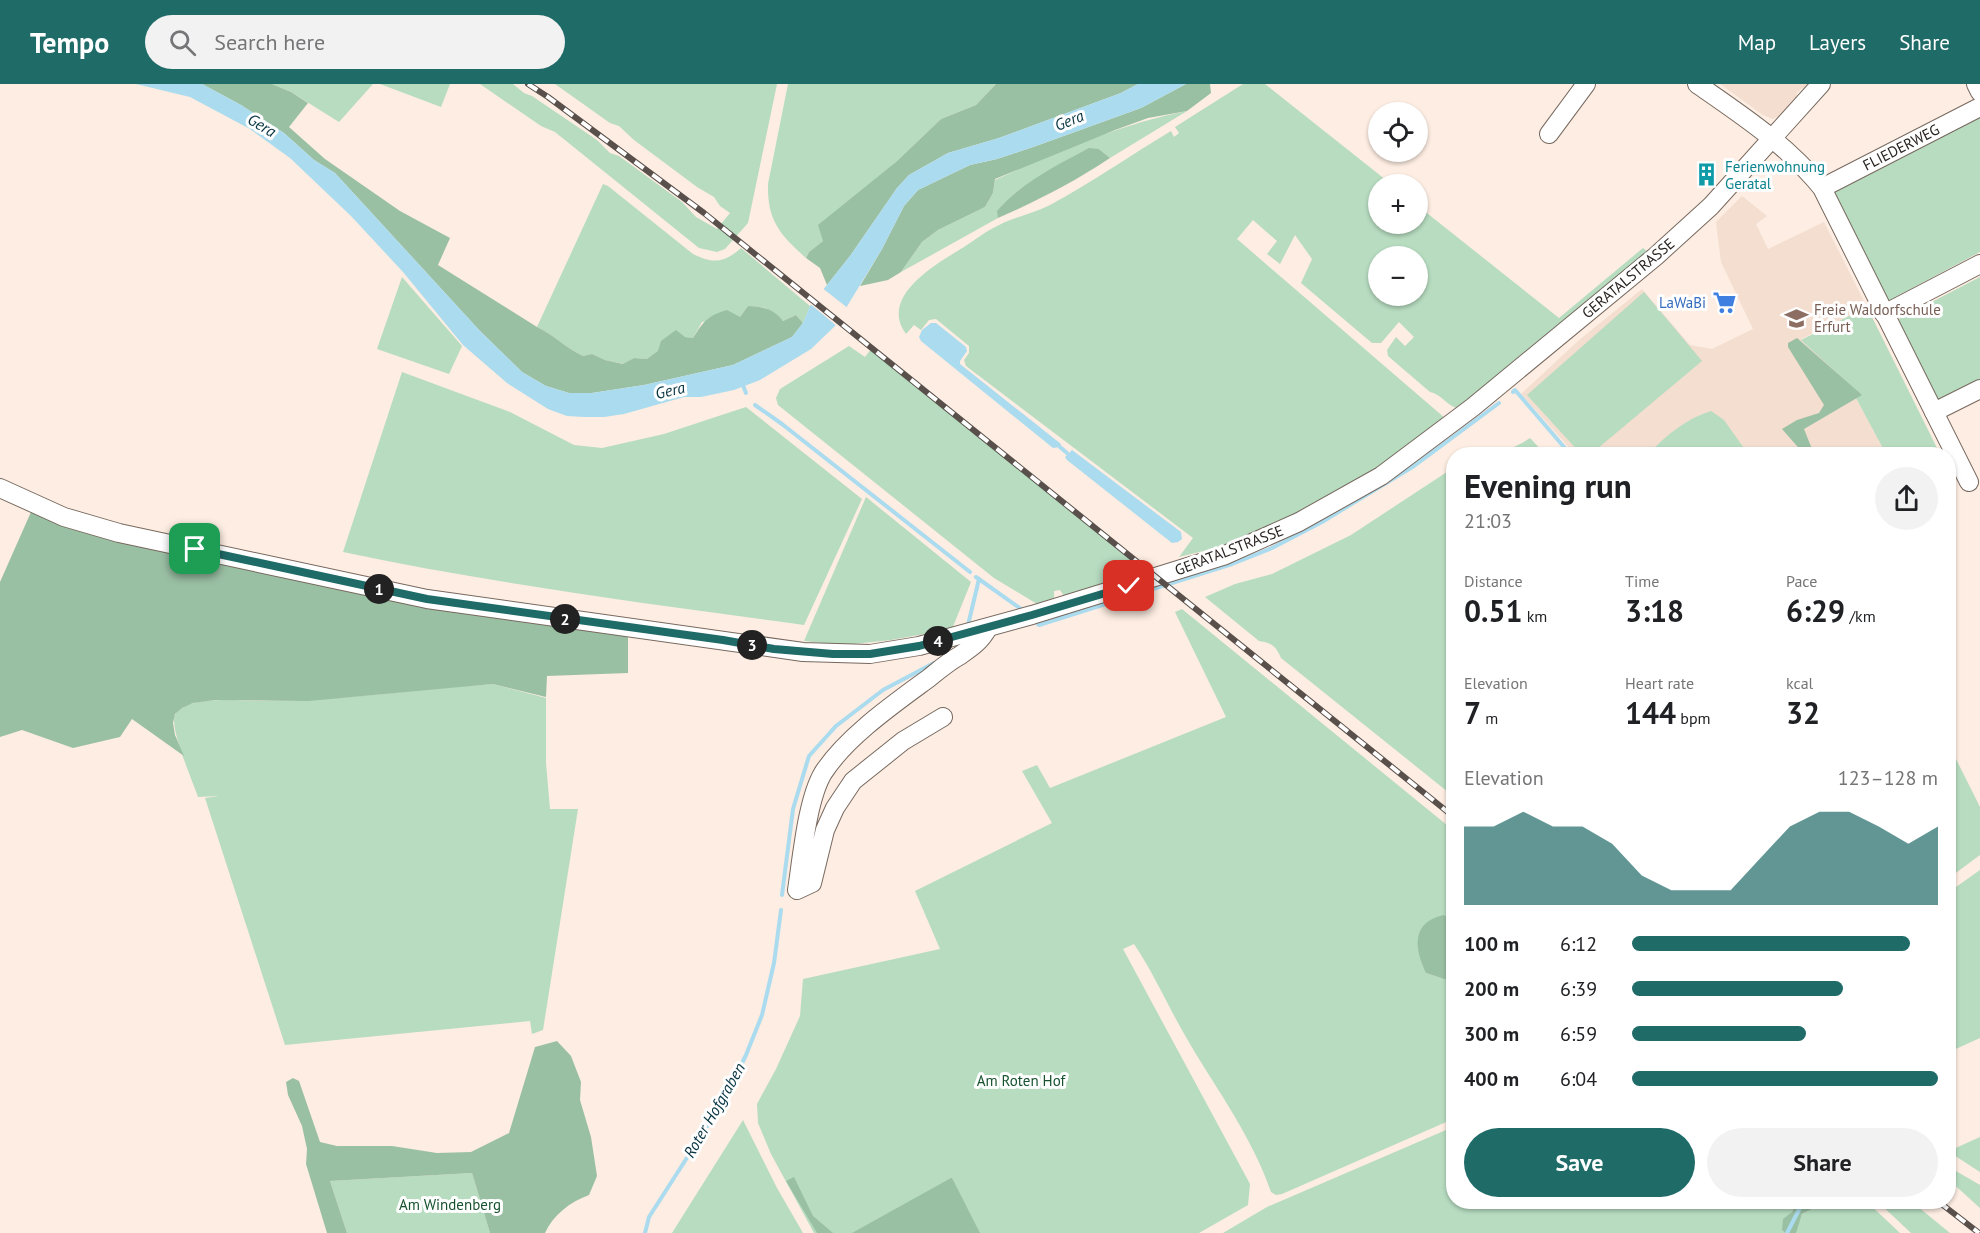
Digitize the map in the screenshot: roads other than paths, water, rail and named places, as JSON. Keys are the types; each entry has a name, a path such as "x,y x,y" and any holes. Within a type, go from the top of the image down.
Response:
{"street":[{"path":"1549,134 1586,84"},
{"path":"1697,84 1773,138 1802,164 1822,188 1952,447"},
{"name":"GERATALSTRASSE","path":"0,488 64,517 119,533 427,599 774,649 833,654 870,654 919,646 988,628 1223,556 1299,522 1381,476 1482,400 1656,256 1711,206 1821,84"},
{"path":"1976,84 1980,92"},
{"name":"FLIEDERWEG","path":"1822,188 1980,107"},
{"path":"1884,314 1980,264"},
{"path":"1934,412 1980,389"},
{"path":"1956,456 1969,482"},
{"path":"943,717 903,741 853,781 835,808 825,830 813,883 797,890 810,810 822,775 843,749 892,706 958,656 974,647 988,628"}],"water":[{"name":"Gera","path":"136,84 202,84 241,105 284,133 314,160 335,173 480,331 522,372 546,386 569,393 592,393 644,385 733,365 792,337 803,323 810,306 850,256 897,188 909,175 948,153 999,138 1121,93 1138,84 1186,84 1141,108 997,159 970,165 918,190 904,206 882,249 835,326 811,349 760,380 734,390 701,397 684,397 624,414 584,417 567,416 548,409 507,383 463,345 403,272 351,216 290,158 250,129 190,97"},
{"path":"931,323 936,323 966,347 967,351 960,364 1061,444 1060,447 1053,448 921,341 919,337 922,330"},
{"path":"1072,450 1181,532 1182,539 1172,543 1067,460 1065,457"}],"waterway":[{"path":"742,383 746,393"},
{"path":"1513,392 1515,390 1564,447"},
{"path":"1037,623 1039,625 1232,564 1272,548 1322,522 1414,466 1499,403"},
{"path":"755,405 970,572"},
{"path":"1060,447 1067,453"},
{"path":"976,577 1021,609"},
{"name":"Roter Hofgraben","path":"968,625 979,579"},
{"name":"Roter Hofgraben","path":"782,895 793,809 809,756 836,726 883,690 934,663"},
{"name":"Roter Hofgraben","path":"645,1233 649,1217 724,1100 746,1055 762,1015 774,963 781,910"},
{"path":"1787,1233 1799,1209"}],"railway":[{"path":"528,84 704,213 1446,811"},
{"path":"1948,1209 1979,1233"}],"place":[{"name":"Ferienwohnung Geratal","path":"1707,175"},
{"name":"LaWaBi","path":"1724,302"},
{"name":"Freie Waldorfschule Erfurt","path":"1796,318"}],"park label":[{"name":"Am Roten Hof","path":"1021,1080"},
{"name":"Am Windenberg","path":"450,1204"}]}
